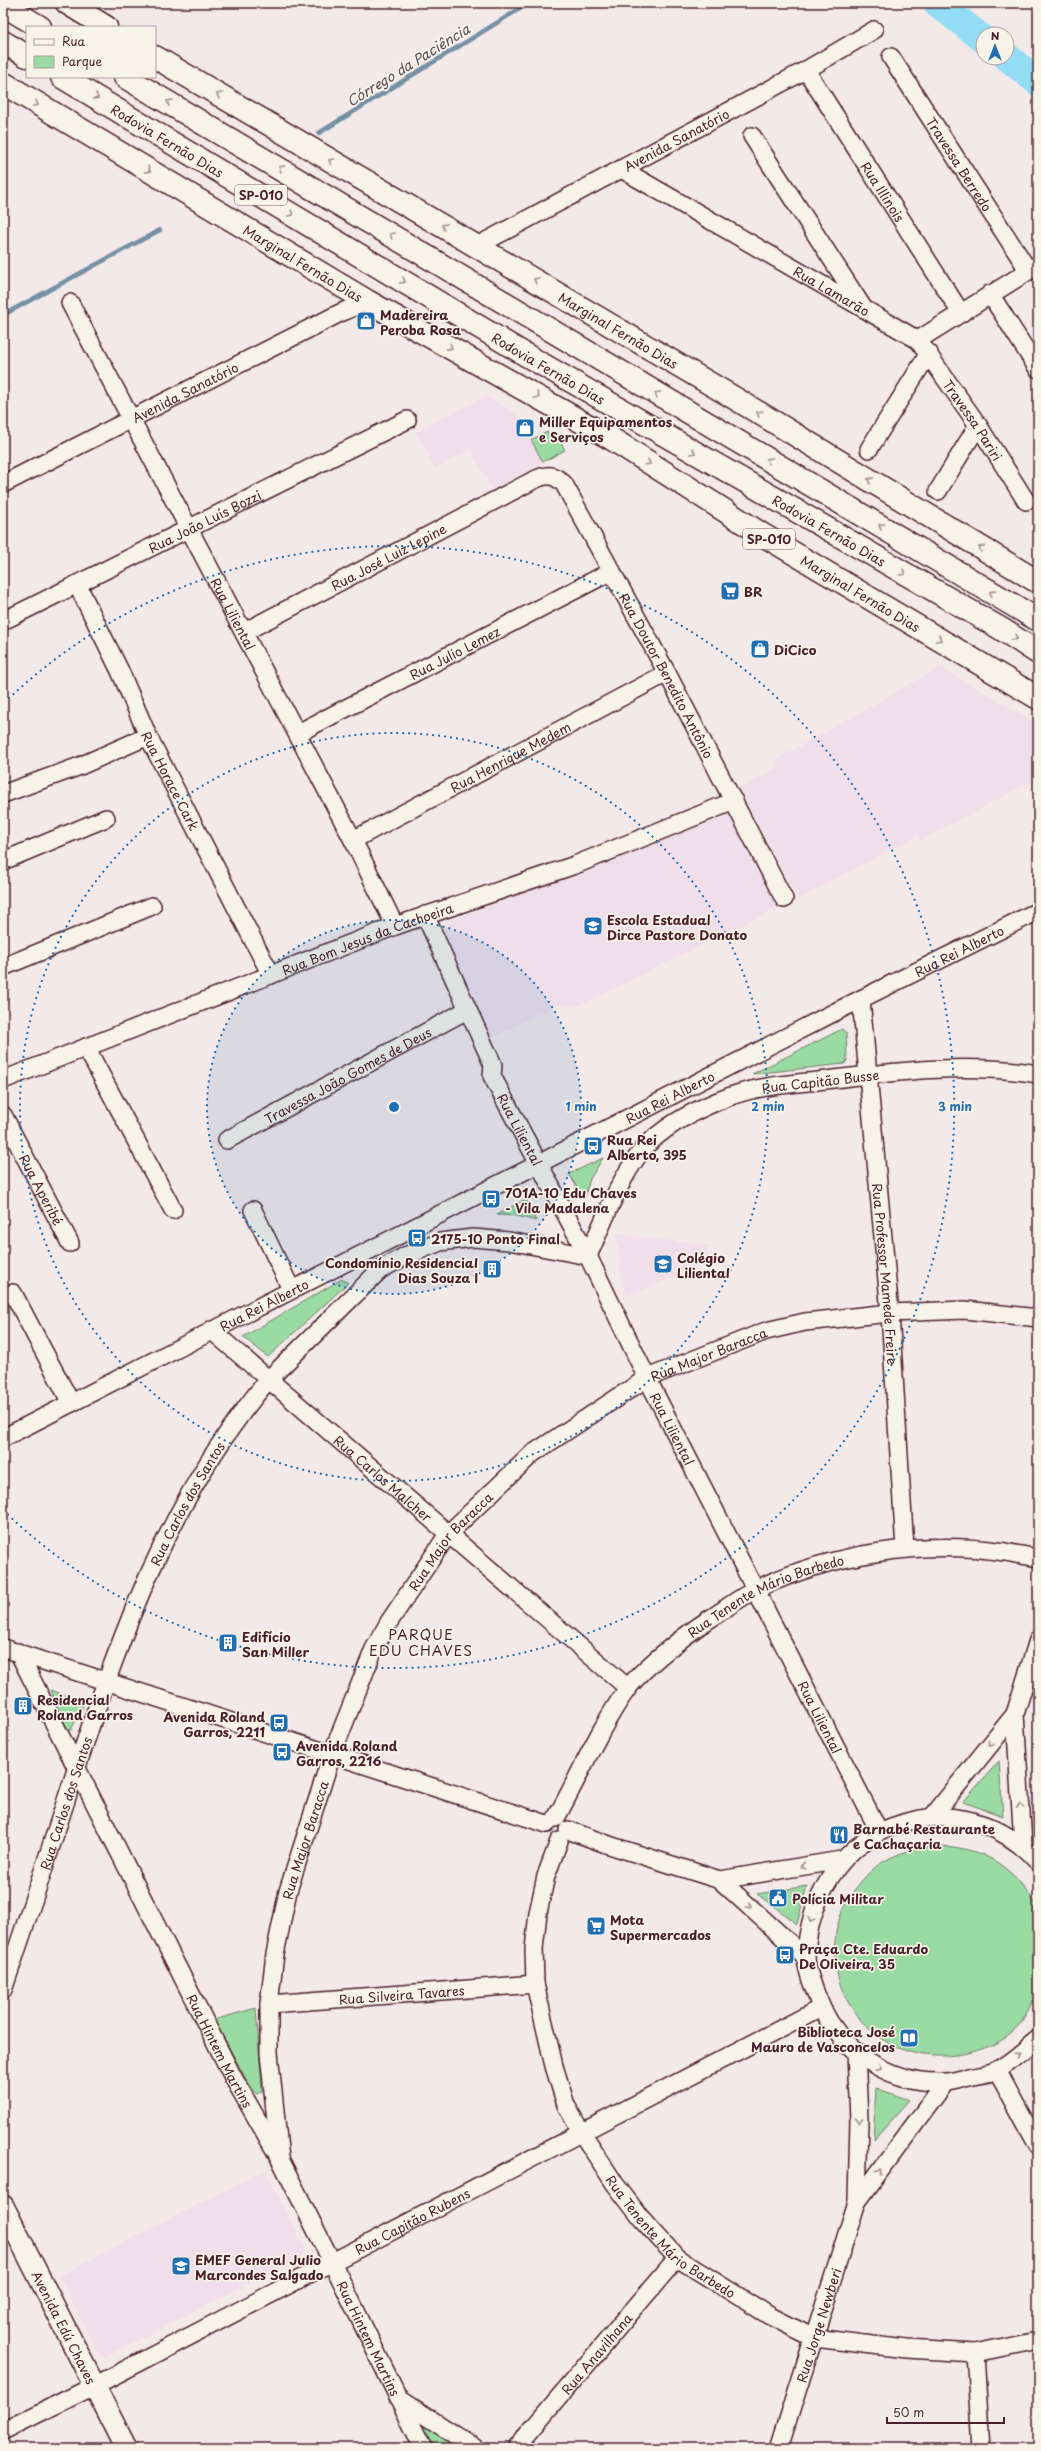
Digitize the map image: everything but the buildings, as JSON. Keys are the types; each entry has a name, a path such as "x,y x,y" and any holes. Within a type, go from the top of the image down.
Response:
{"highway":[{"path":"66,3 104,26"},
{"path":"3,5 38,26"},
{"path":"3,42 26,55"},
{"name":"Marginal Fernão Dias","path":"156,58 736,399 1038,582"},
{"name":"Rodovia Fernão Dias","path":"64,78 526,355 1003,630 1038,653"},
{"name":"SP-010","path":"127,78 1038,620"},
{"name":"Marginal Fernão Dias","path":"3,84 367,301 612,439 763,536 1038,698"}],"main road":[{"name":"Avenida Edú Chaves","path":"3,2206 126,2448"}],"street":[{"name":"Avenida Sanatório","path":"477,246 623,170 806,70 874,30"},
{"name":"Travessa Berredo","path":"891,57 1033,267"},
{"name":"Rua Illinois","path":"806,70 961,313"},
{"path":"752,136 865,310"},
{"name":"Rua Lamarão","path":"623,170 865,310 924,347"},
{"path":"869,449 924,347 961,313 1033,267"},
{"path":"990,294 1038,369"},
{"name":"Avenida Sanatório","path":"3,484 132,420 338,314 367,301"},
{"name":"Rua Liliental","path":"70,303 354,840 395,926"},
{"name":"Travessa Pariri","path":"924,347 978,425 1026,501"},
{"name":"Rua João Luís Bozzi","path":"3,621 406,420"},
{"path":"938,491 978,425"},
{"name":"Rua Doutor Benedito Antônio","path":"532,481 549,475 558,478 564,484 667,673 784,899"},
{"name":"Rua José Luiz Lepine","path":"244,632 532,481"},
{"name":"Rua Julio Lemez","path":"298,733 612,571"},
{"name":"Rua Horace Cark","path":"77,584 120,671 148,736 271,975"},
{"name":"Rua Henrique Medem","path":"354,840 667,673"},
{"path":"3,794 80,766 148,736"},
{"name":"Rua Bom Jesus da Cachoeira","path":"3,1080 395,926 574,865 734,801"},
{"path":"3,861 106,818"},
{"path":"3,967 152,906"},
{"name":"Rua Rei Alberto","path":"3,1438 291,1289 861,999 1038,911"},
{"name":"Rua Liliental","path":"425,916 493,1066 492,1076 588,1256 647,1378 879,1831"},
{"name":"Rua Professor Mamede Freire","path":"861,999 890,1313 906,1549"},
{"name":"Travessa João Gomes de Deus","path":"227,1140 467,1010"},
{"path":"86,1047 173,1210"},
{"name":"Rua Capitão Busse","path":"588,1256 636,1160 650,1142 670,1128 732,1096 758,1088 924,1069 980,1070 1038,1074"},
{"name":"Rua Aperibé","path":"3,1115 70,1244"},
{"path":"253,1210 291,1289"},
{"name":"Rua Carlos dos Santos","path":"3,1990 105,1681 144,1585 179,1514 217,1449 269,1380 380,1270 405,1256 440,1242 473,1238 509,1241 588,1256"},
{"path":"13,1293 71,1403"},
{"name":"Rua Major Baracca","path":"280,2159 269,2053 269,2004 275,1954 288,1891 332,1754 374,1649 389,1622 448,1534 532,1454 647,1378 766,1331 805,1322 890,1313 965,1310 1038,1318"},
{"name":"Rua Carlos Malcher","path":"211,1330 628,1688"},
{"name":"Rua Tenente Mário Barbedo","path":"1038,1558 976,1550 906,1549 842,1560 796,1572 755,1589 675,1645 628,1688 593,1746 573,1788 557,1830 538,1913 534,1949 535,1984 554,2066 566,2105 581,2132 628,2201 677,2258 770,2316 814,2338 906,2349 975,2354 1038,2340"},
{"path":"1023,1845 1015,1714 1038,1640"},
{"path":"10,1650 332,1754 557,1830 720,1880 806,1958"},
{"name":"Rua Hintem Martins","path":"10,1650 77,1768 234,2079 280,2159 423,2448"},
{"path":"932,1817 1015,1714"},
{"path":"1038,1862 1023,1845 1002,1832 980,1823 956,1818 932,1817 907,1821 879,1831 857,1845 841,1860 821,1893 809,1924 806,1958 821,2008 835,2030 856,2053 883,2070 913,2080 945,2082 997,2070 1038,2039"},
{"path":"720,1880 841,1860"},
{"name":"Rua Silveira Tavares","path":"269,2004 535,1984"},
{"name":"Rua Capitão Rubens","path":"3,2431 94,2386 821,2008"},
{"path":"856,2053 859,2119 857,2202"},
{"path":"997,2070 1038,2146"},
{"path":"857,2202 945,2082"},
{"name":"Rua Jorge Newberi","path":"779,2448 857,2202"},
{"name":"Rua Anavilhana","path":"516,2448 677,2258"},
{"path":"975,2354 981,2448"},
{"path":"397,2398 475,2448"}],"shaded area":[{"path":"486,396 516,413 543,462 492,490 471,449 435,468 416,431"},
{"path":"940,667 1038,724 1038,778 921,840 918,835 798,899 739,788 780,767 776,760"},
{"name":"Escola Estadual Dirce Pastore Donato","path":"729,815 777,908 580,1005 556,1005 493,1037 444,932 448,921"},
{"name":"Colégio Liliental","path":"617,1234 712,1246 706,1251 710,1263 627,1296 622,1283"},
{"name":"EMEF General Julio Marcondes Salgado","path":"265,2170 304,2247 303,2256 104,2357 99,2355 59,2276"}],"green space":[{"path":"547,432 559,439 565,450 543,462 531,440"},
{"path":"842,1029 846,1033 847,1061 844,1064 752,1074"},
{"path":"603,1158 590,1179 584,1199 569,1174"},
{"path":"526,1199 536,1221 517,1216 497,1215"},
{"path":"342,1279 348,1283 268,1357 243,1337"},
{"path":"51,1690 82,1702 83,1706 71,1730 65,1730"},
{"path":"999,1761 1003,1816 963,1802"},
{"path":"935,1846 960,1848 972,1851 994,1860 1004,1867 1013,1875 1035,1903 1038,1910 1039,1920 1039,1986 1036,1996 1021,2024 1004,2039 994,2044 964,2054 944,2056 912,2053 884,2040 862,2021 845,1997 836,1969 835,1940 843,1910 860,1883 873,1869 890,1858 912,1850"},
{"path":"807,1886 797,1924 757,1894"},
{"path":"256,2008 262,2091 257,2094 252,2090 214,2020"},
{"path":"876,2088 909,2100 873,2140"},
{"path":"418,2421 463,2448 432,2448"}],"waterway":[{"name":"Córrego da Paciência","path":"319,133 529,3"},
{"path":"937,3 975,33"},
{"path":"1015,63 1038,82"},
{"name":"Córrego da Paciência","path":"3,315 160,230"}],"place":[{"name":"Madereira Peroba Rosa","path":"366,321"},
{"name":"Miller Equipamentos e Serviços","path":"525,428"},
{"name":"BR","path":"730,591"},
{"name":"DiCico","path":"760,649"},
{"name":"Escola Estadual Dirce Pastore Donato","path":"593,926"},
{"name":"Rua Rei Alberto, 395","path":"593,1146"},
{"name":"701A-10 Edu Chaves - Vila Madalena","path":"491,1199"},
{"name":"2175-10 Ponto Final","path":"417,1238"},
{"name":"Colégio Liliental","path":"663,1264"},
{"name":"Condomínio Residencial Dias Souza I","path":"492,1269"},
{"name":"Edifício San Miller","path":"228,1643"},
{"name":"Residencial Roland Garros","path":"23,1706"},
{"name":"Avenida Roland Garros, 2211","path":"279,1723"},
{"name":"Avenida Roland Garros, 2216","path":"282,1752"},
{"name":"Barnabé Restaurante e Cachaçaria","path":"839,1835"},
{"name":"Polícia Militar","path":"778,1898"},
{"name":"Mota Supermercados","path":"596,1926"},
{"name":"Praça Cte. Eduardo De Oliveira, 35","path":"785,1955"},
{"name":"Biblioteca José Mauro de Vasconcelos","path":"909,2038"},
{"name":"EMEF General Julio Marcondes Salgado","path":"181,2266"}],"district":[{"name":"PARQUE EDU CHAVES","path":"421,1642"}]}
